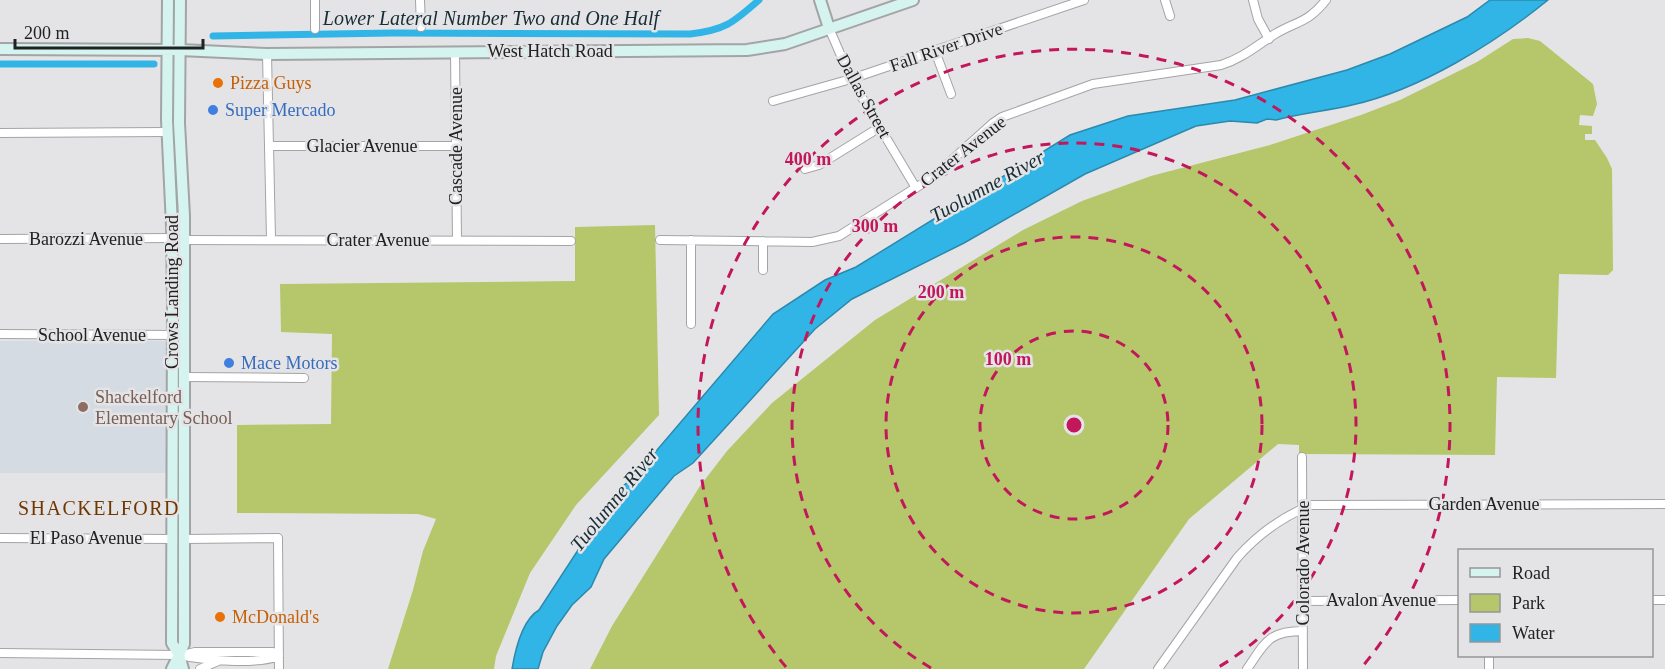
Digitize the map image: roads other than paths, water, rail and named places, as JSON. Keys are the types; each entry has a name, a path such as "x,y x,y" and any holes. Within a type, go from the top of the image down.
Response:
{"main road":[{"name":"Crows Landing Road","path":"168,0 167,132 179,335 185,377 184,644 172,669"},
{"name":"Crows Landing Road","path":"180,0 179,123 184,293 179,335 173,480 172,643 183,669"},
{"name":"Dallas Street","path":"820,0 829,28"},
{"name":"West Hatch Road","path":"0,49 180,50 267,54 747,50 785,44 913,0"},
{"path":"171,190 174,195 178,229 184,240"},
{"path":"172,238 179,247 180,281 184,293"},
{"path":"173,480 177,500 178,530 180,536 185,539"}],"street":[{"path":"315,0 315,29"},
{"path":"420,0 421,27"},
{"name":"Fall River Drive","path":"773,101 850,79 1084,0"},
{"path":"1165,0 1170,16"},
{"path":"1253,0 1258,19 1269,39"},
{"name":"Crater Avenue","path":"660,240 821,241 839,236 933,177 1002,117 1082,87 1221,65 1243,57 1269,39 1305,20 1326,0"},
{"name":"Dallas Street","path":"829,28 850,79 916,188"},
{"path":"935,51 951,94"},
{"name":"Cascade Avenue","path":"455,52 457,240"},
{"path":"267,54 271,239"},
{"path":"805,169 819,165 880,127"},
{"path":"0,133 167,132"},
{"name":"Glacier Avenue","path":"268,146 456,146"},
{"name":"Barozzi Avenue","path":"0,239 172,238"},
{"name":"Crater Avenue","path":"184,240 571,241"},
{"path":"691,240 691,324"},
{"path":"763,270 764,241"},
{"name":"School Avenue","path":"0,334 179,335"},
{"path":"185,377 304,378"},
{"name":"Colorado Avenue","path":"1302,457 1303,669"},
{"name":"Garden Avenue","path":"1303,508 1311,505 1665,504"},
{"path":"1158,669 1248,546 1281,520 1303,508"},
{"name":"El Paso Avenue","path":"0,538 172,539"},
{"path":"185,539 278,538 279,669"},
{"name":"Avalon Avenue","path":"1303,601 1458,600"},
{"path":"1247,669 1265,644 1275,635 1303,631"},
{"path":"178,656 195,652 273,652 279,656"},
{"path":"0,653 178,656 220,660 268,660 279,656"},
{"path":"200,669 220,660"}],"water":[{"name":"Tuolumne River","path":"1490,0 1548,0 1481,48 1430,77 1378,98 1352,105 1276,120 1267,119 1257,123 1230,121 1196,126 1085,174 964,243 852,299 815,329 693,463 674,476 604,559 591,587 572,605 557,626 543,652 538,669 512,669 517,645 528,621 539,610 597,521 623,486 634,477 773,314 825,280 856,267 1070,135 1128,116 1235,100 1347,70 1390,54 1467,17"}],"waterway":[{"name":"Lower Lateral Number Two and One Half","path":"213,36 393,33 690,34 720,28 759,0"},
{"path":"0,64 154,64"}],"place":[{"name":"Pizza Guys","path":"218,83"},
{"name":"Super Mercado","path":"213,110"},
{"name":"Mace Motors","path":"229,363"},
{"name":"Shackelford Elementary School","path":"83,407"},
{"name":"McDonald's","path":"220,617"}],"district":[{"name":"SHACKELFORD","path":"99,508"}]}
